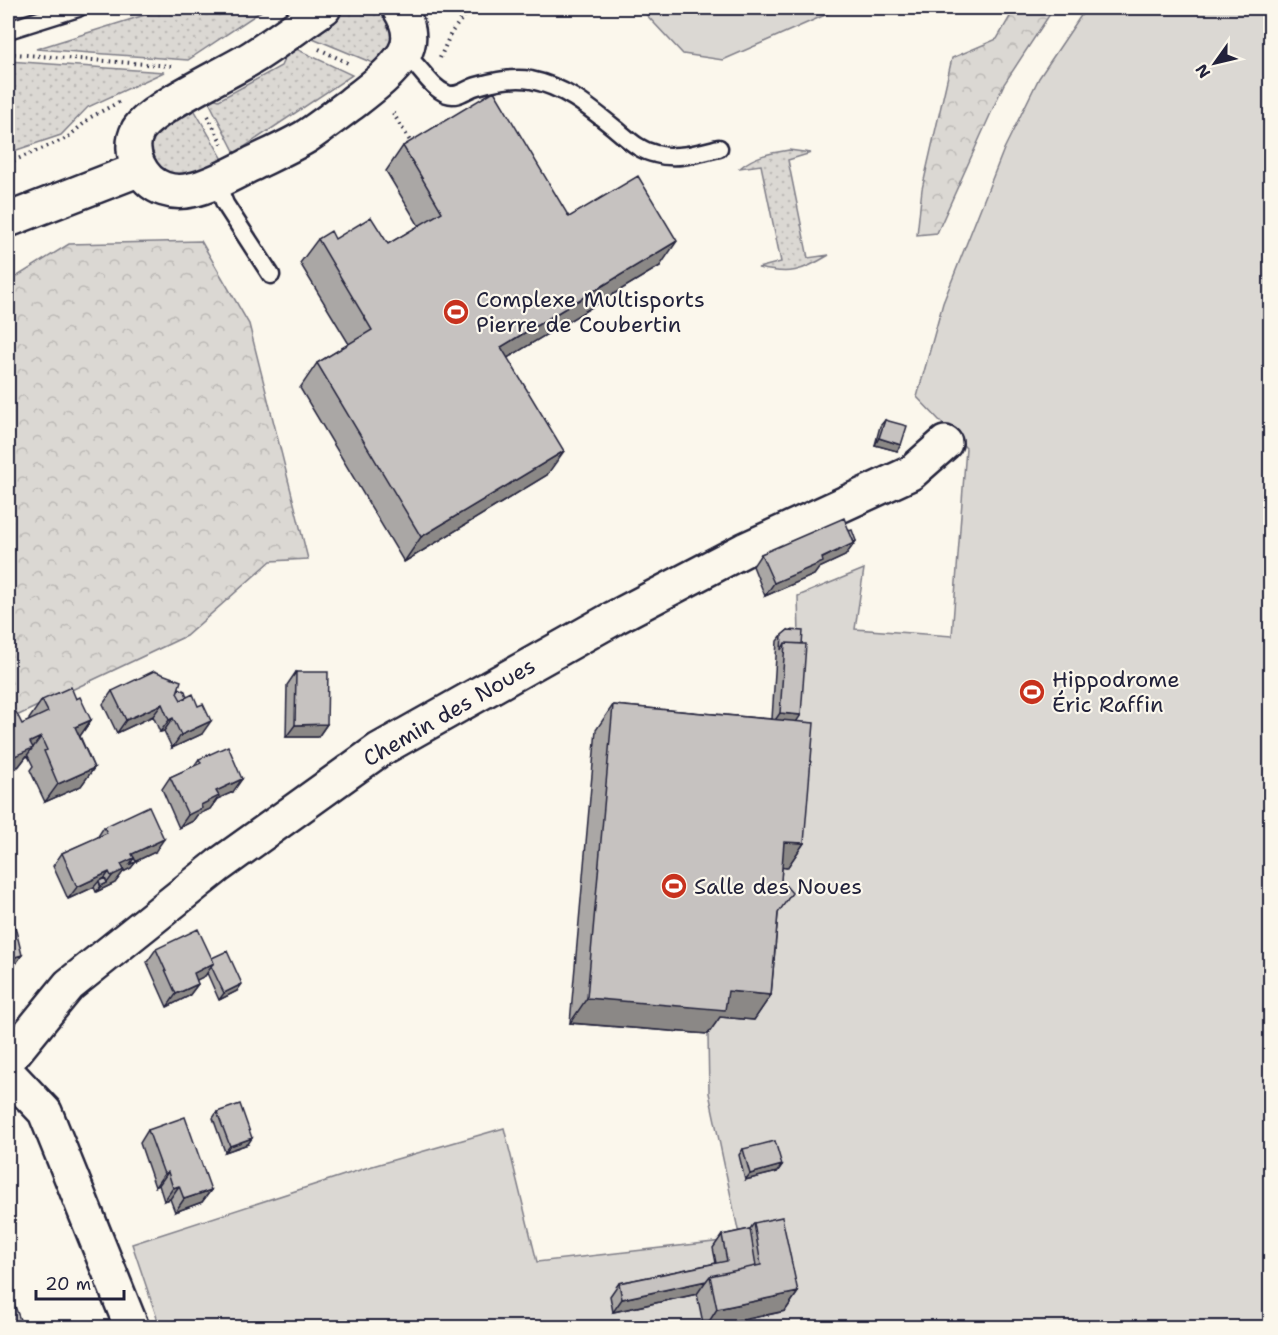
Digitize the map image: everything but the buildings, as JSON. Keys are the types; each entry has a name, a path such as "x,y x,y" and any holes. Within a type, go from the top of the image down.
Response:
{"street":[{"path":"324,8 253,57 165,108 139,130 134,145 140,169 163,189 175,192 192,190 305,137 381,80 414,63 408,42 409,30 399,8"},
{"path":"8,220 140,169"},
{"name":"Chemin des Noues","path":"8,1060 69,986 219,865 379,750 604,623 744,550 911,473 945,443"},
{"path":"8,1073 45,1112 132,1328"}],"lane":[{"path":"8,30 78,8"},
{"path":"414,63 438,90 451,95 458,95 484,84 513,79 530,80 549,85 569,93 638,147 655,154 678,156 719,148"},
{"path":"226,176 225,204 271,275"}],"path":[{"path":"414,63 439,59 451,33 470,8"},
{"path":"288,33 381,80 398,95 404,104 392,114 413,145 422,139"},
{"path":"8,54 178,67 183,71 194,90 226,176"}],"green space":[{"path":"167,8 266,8 188,60 36,49"},
{"path":"344,8 382,8 390,12 399,31 380,66 303,34"},
{"path":"640,8 841,8 723,60 683,54"},
{"path":"1015,8 1054,8 1004,84 937,233 917,235 922,189 952,58 997,39"},
{"name":"Hippodrome Éric Raffin","path":"1086,8 1270,8 1270,1327 160,1327 132,1244 369,1167 504,1128 537,1262 740,1239 709,1093 708,1034 767,866 787,867 790,747 799,637 798,596 864,569 855,629 952,636 966,448 917,397 943,303 1004,149 1039,78"},
{"path":"290,46 352,75 235,153 206,96 219,100 281,66"},
{"path":"8,61 164,72 88,107 61,135 8,153"},
{"path":"191,104 225,163 182,183 157,172 147,140"},
{"path":"789,150 811,153 788,160 808,258 829,255 811,265 795,270 779,271 758,268 781,262 761,165 740,168 763,156"},
{"path":"201,241 249,324 308,559 271,561 186,636 8,720 8,282 69,244"}],"place":[{"name":"Complexe Multisports Pierre de Coubertin","path":"456,312"},
{"name":"Hippodrome Éric Raffin","path":"1032,692"},
{"name":"Salle des Noues","path":"674,886"}]}
